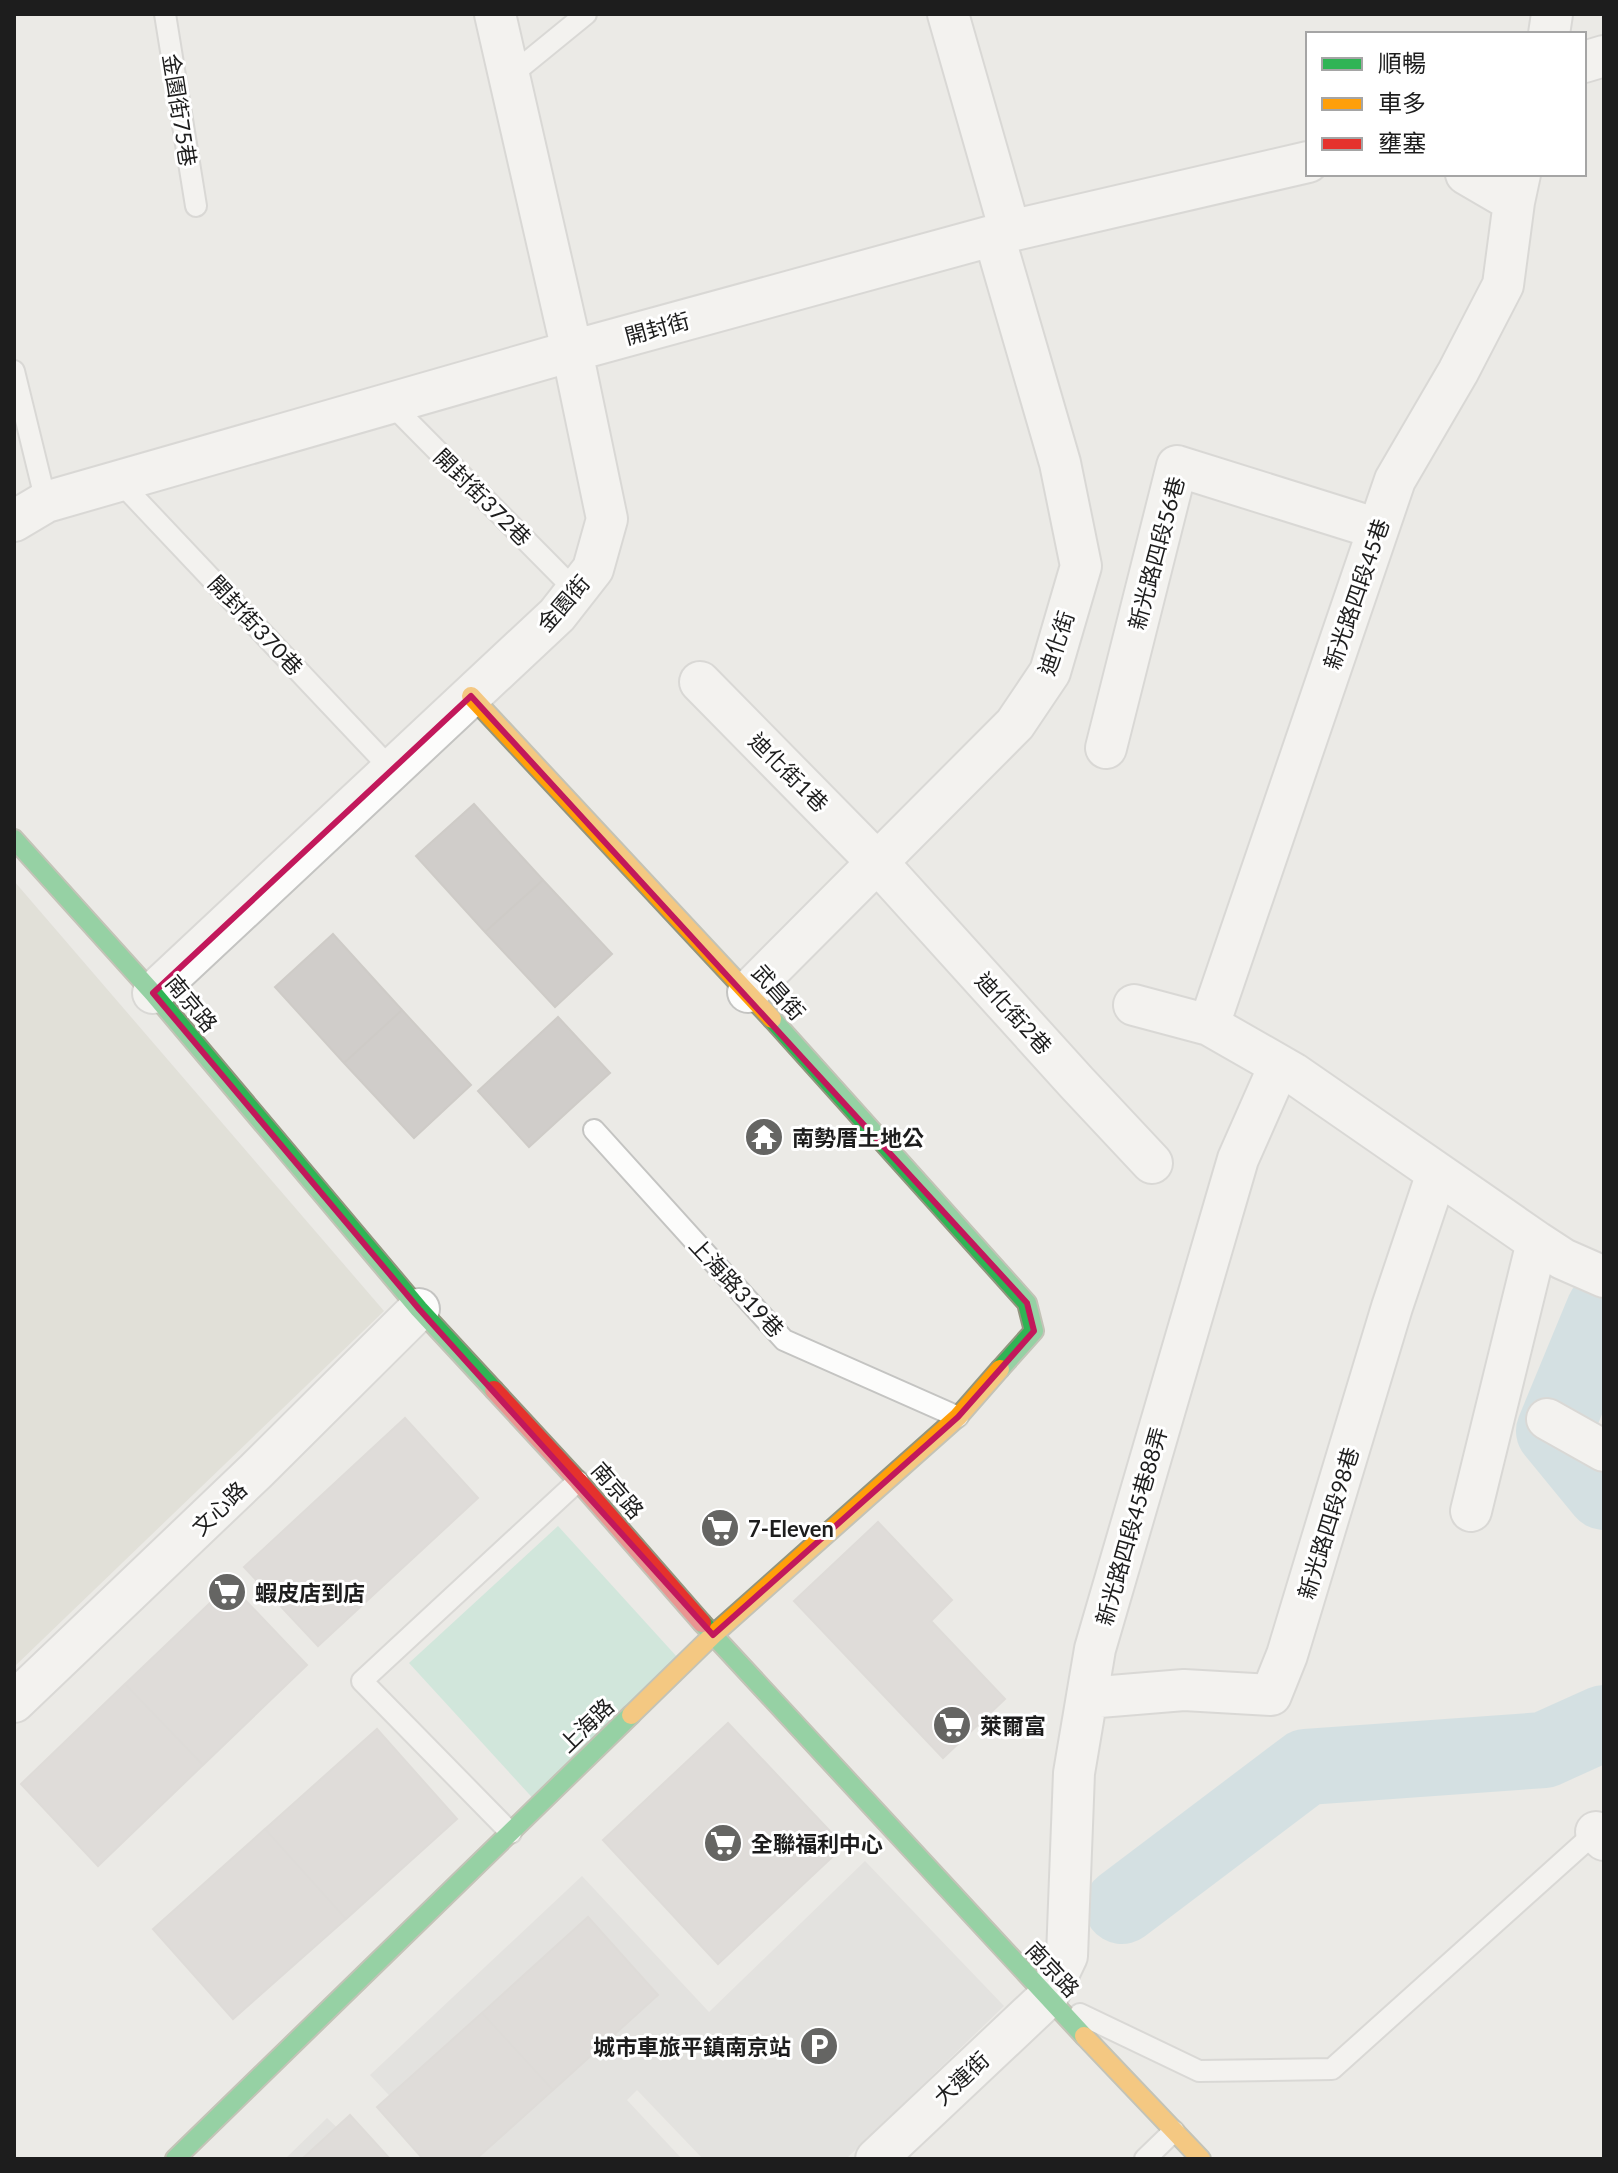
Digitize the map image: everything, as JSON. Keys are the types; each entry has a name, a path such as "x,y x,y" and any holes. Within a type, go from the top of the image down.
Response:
{"street":[{"name":"金園街","path":"153,993 557,615 593,569 607,519 495,14"},
{"name":"迪化街","path":"748,992 1015,724 1050,672 1081,566 1060,463 948,14"},
{"name":"開封街","path":"30,512 119,481 390,403 1002,233 1306,162"},
{"path":"1473,176 1517,188"},
{"name":"新光路四段45巷","path":"1209,1025 1395,480 1458,372 1503,285 1517,188"},
{"name":"新光路四段56巷","path":"1106,748 1177,466 1378,529"},
{"name":"迪化街1巷","path":"700,682 877,862"},
{"name":"武昌街","path":"471,696 748,992 1027,1303 1034,1331"},
{"name":"南京路","path":"14,839 153,993 419,1309 578,1481 713,1635 1047,1998 1201,2159"},
{"name":"迪化街2巷","path":"877,862 1152,1163"},
{"path":"1134,1005 1209,1025 1293,1073 1550,1251 1604,1277"},
{"name":"新光路四段45巷88弄","path":"1047,1998 1067,1956 1074,1773 1095,1649 1238,1159 1279,1066"},
{"name":"新光路四段98巷","path":"1087,1698 1184,1690 1271,1695 1287,1655 1392,1307 1437,1173"},
{"path":"1471,1511 1550,1251"},
{"name":"文心路","path":"14,1702 256,1471 419,1309"},
{"name":"上海路","path":"175,2159 713,1635 958,1417 1034,1331"},
{"path":"1547,1419 1604,1451"},
{"name":"大連街","path":"876,2159 1047,1998"}],"lane":[{"name":"金園街75巷","path":"165,14 196,206"},
{"path":"510,76 586,14"},
{"path":"14,371 30,512"},
{"name":"開封街372巷","path":"390,403 576,591"},
{"name":"開封街370巷","path":"119,481 392,770"},
{"name":"上海路319巷","path":"594,1130 784,1340 958,1417"},
{"path":"511,1833 362,1681 578,1481"},
{"path":"1047,1998 1199,2071 1332,2069 1600,1836"},
{"path":"1145,2159 1174,2131"}],"highlighted area":[{"path":"471,696 1027,1303 1034,1331 958,1417 713,1635 419,1309 153,993"}],"shaded area":[{"path":"14,881 384,1311 14,1667"},
{"path":"865,1861 1004,2006 846,2159 703,2159 637,2090 627,2100 682,2159 449,2159 370,2075 582,1876 709,2012"},
{"path":"327,2118 370,2159 285,2159"}],"green space":[{"path":"558,1526 688,1669 539,1805 409,1663"}],"building":[{"path":"474,804 543,880 485,932 416,856"},
{"path":"543,880 612,954 555,1007 485,932"},
{"path":"333,934 402,1010 344,1063 275,987"},
{"path":"402,1010 471,1085 414,1138 344,1063"},
{"path":"558,1017 610,1073 529,1147 478,1091"},
{"path":"405,1418 478,1498 318,1646 244,1567"},
{"path":"878,1522 952,1600 931,1621 1005,1699 943,1758 794,1601"},
{"path":"230,1584 307,1665 203,1765 125,1684"},
{"path":"125,1684 203,1765 98,1866 21,1784"},
{"name":"全聯福利中心","path":"728,1723 844,1846 718,1964 603,1840"},
{"path":"377,1729 457,1819 346,1919 265,1829"},
{"path":"265,1829 346,1919 233,2019 153,1929"},
{"path":"588,1917 658,1995 553,2090 482,2013"},
{"path":"482,2013 553,2090 476,2159 423,2159 377,2107"},
{"path":"350,2115 390,2159 302,2159"}],"waterway":[{"path":"1604,1310 1554,1431 1604,1492"},
{"path":"1122,1906 1306,1767 1544,1750 1604,1723"}],"traffic: fast":[{"path":"14,839 153,993 419,1309 494,1390"},
{"path":"772,1019 1027,1303 1034,1331 1000,1369"},
{"path":"702,1623 1084,2036"},
{"path":"175,2159 631,1715"}],"traffic: slow":[{"path":"471,696 772,1019"},
{"path":"631,1715 713,1635 958,1417 1000,1369"},
{"path":"1084,2036 1201,2159"}],"traffic: jam":[{"path":"494,1390 702,1623"}],"place":[{"name":"南勢厝土地公","path":"764,1137"},
{"name":"7-Eleven","path":"720,1528"},
{"name":"蝦皮店到店","path":"227,1592"},
{"name":"萊爾富","path":"952,1725"},
{"name":"全聯福利中心","path":"723,1843"},
{"name":"城市車旅平鎮南京站","path":"819,2046"}]}
